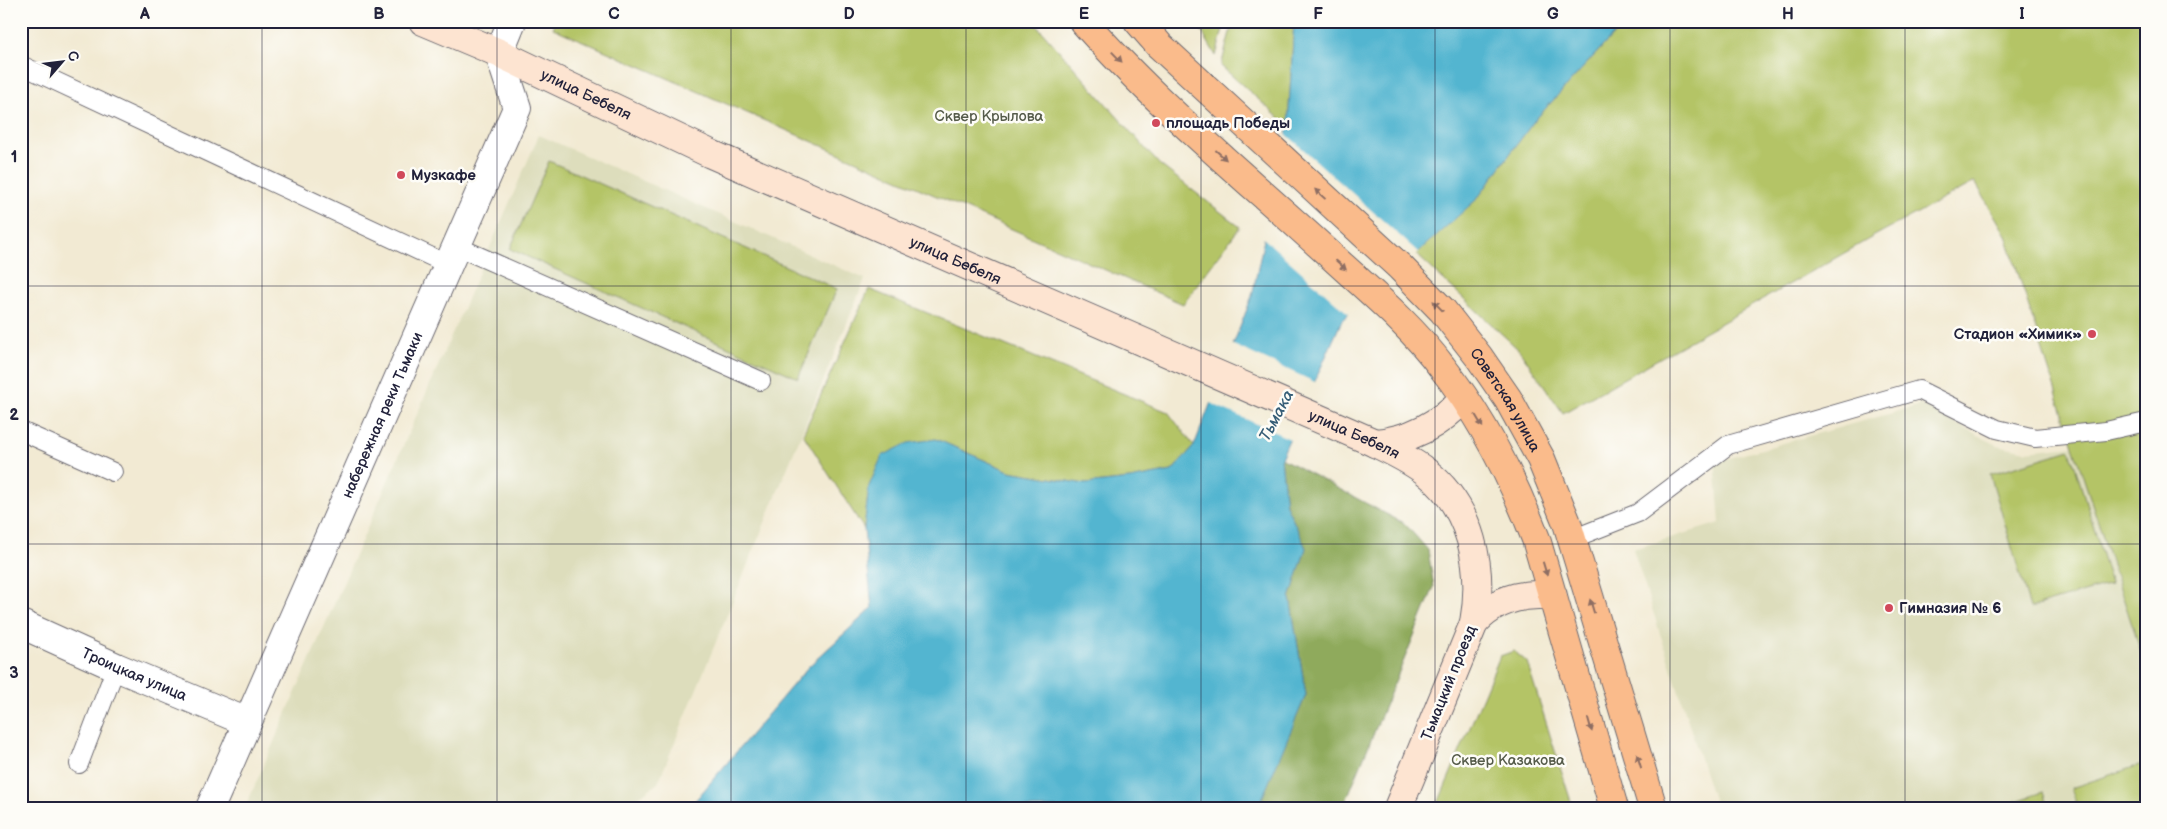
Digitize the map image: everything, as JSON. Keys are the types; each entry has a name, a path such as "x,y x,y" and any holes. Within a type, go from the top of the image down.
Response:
{"main road":[{"path":"1083,21 1150,92 1381,302 1420,340 1442,366 1464,398 1495,448 1521,502 1536,539 1614,808"},
{"name":"Советская улица","path":"1138,21 1159,44 1400,267 1443,311 1469,343 1508,399 1530,436 1548,475 1572,539 1653,808"}],"street":[{"name":"улица Бебеля","path":"423,21 499,53 711,154 1375,443 1410,461 1430,476 1451,499 1466,525"},
{"path":"499,53 512,21"},
{"name":"набережная реки Тьмаки","path":"210,808 517,108 499,53"},
{"path":"1375,443 1398,440 1423,430 1445,416 1464,398"},
{"name":"Тьмацкий проезд","path":"1398,808 1474,623 1478,597 1478,577 1476,557 1466,525"},
{"path":"1474,623 1485,612 1506,600 1529,595 1553,596"},
{"name":"Троицкая улица","path":"21,624 116,667 248,722"}],"lane":[{"path":"21,65 452,255 761,381"},
{"path":"1572,539 1638,513 1728,445 1919,390 1997,429 2035,438 2106,431 2146,422"},
{"path":"21,431 113,472"},
{"path":"79,764 116,667"}],"shaded area":[{"path":"539,135 865,279 658,783 624,808 245,808"},
{"name":"Гимназия № 6","path":"1921,405 1997,445 2026,451 2073,446 2146,667 2146,808 1716,808 1633,549 1720,523 1715,462"}],"green space":[{"name":"Сквер Крылова","path":"556,21 1033,21 1159,164 1240,227 1183,304 553,28"},
{"path":"1196,21 1225,21 1216,56"},
{"path":"1233,21 1294,21 1288,126 1221,66"},
{"path":"1626,21 2146,21 2146,667 2006,235 1975,182 1876,235 1563,413 1520,351 1415,253 1477,199 1534,121"},
{"path":"549,161 837,289 798,378 510,249"},
{"path":"869,289 1168,412 1194,446 1172,471 1130,479 1085,484 1009,471 936,439 869,486 864,529 803,434"},
{"path":"2070,450 2111,584 2030,608 1990,474"},
{"path":"1281,458 1405,524 1428,550 1434,587 1343,808 1257,808 1306,695 1290,598 1306,548 1286,505"},
{"name":"Сквер Казакова","path":"1514,651 1527,662 1573,808 1436,808 1500,656"},
{"path":"2146,763 2146,808 2078,808 2071,788"},
{"path":"2043,792 2048,808 1996,808"}],"water":[{"name":"Тьмака","path":"1294,21 1626,21 1534,121 1477,199 1342,320 1281,458 1286,505 1306,548 1290,598 1306,695 1258,808 689,808 808,667 872,608 864,529 869,486 882,456 908,443 936,439 1009,471 1085,484 1130,479 1172,471 1194,446 1252,296 1288,126"}],"pier":[{"path":"1284,132 1419,253 1351,316 1262,237"},
{"path":"1231,344 1317,383 1292,440 1208,402"}],"place":[{"name":"площадь Победы","path":"1156,123"},
{"name":"Музкафе","path":"401,175"},
{"name":"Стадион «Химик»","path":"2092,334"},
{"name":"Гимназия № 6","path":"1889,608"}]}
